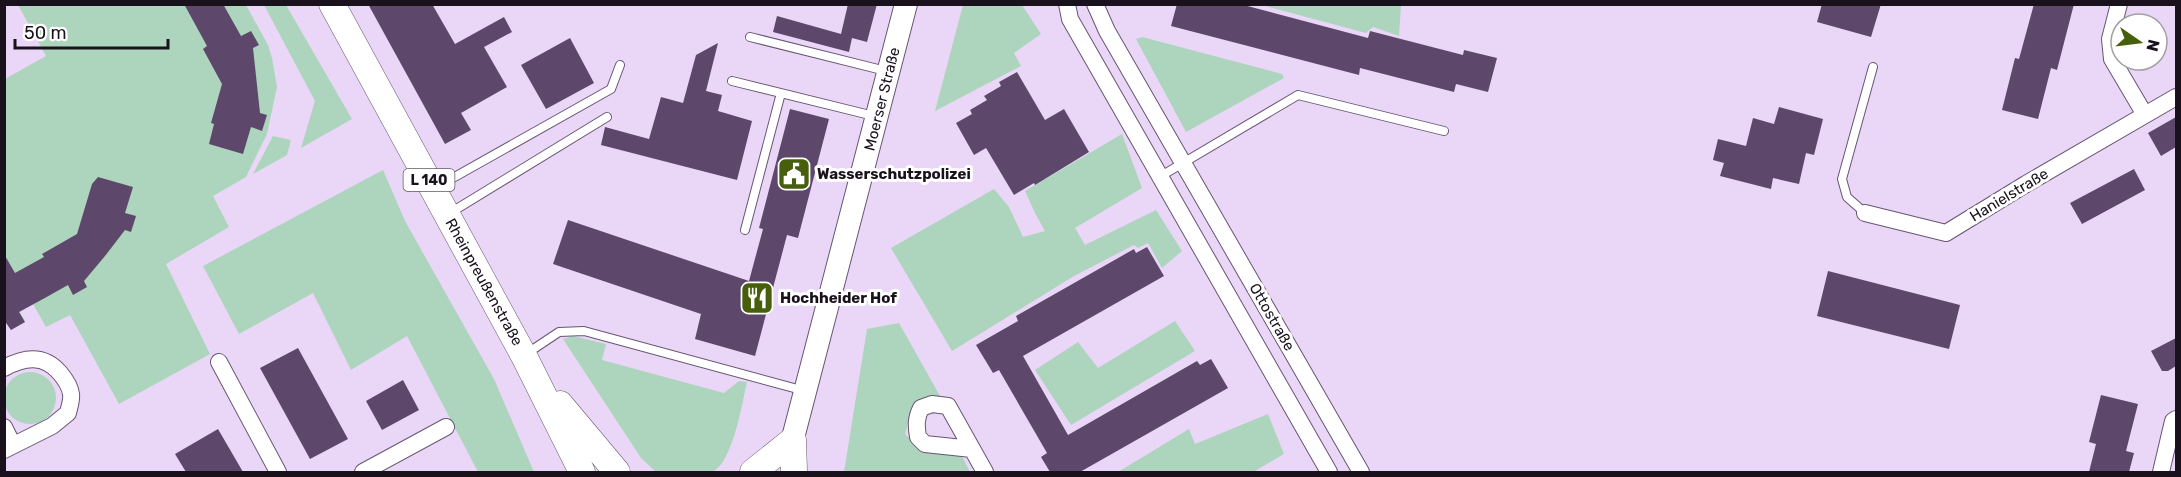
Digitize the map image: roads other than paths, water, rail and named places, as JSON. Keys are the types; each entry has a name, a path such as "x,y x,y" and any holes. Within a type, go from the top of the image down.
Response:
{"main road":[{"name":"Rheinpreußenstraße","path":"332,4 528,363 582,472"},
{"name":"Moerser Straße","path":"784,472 906,4"},
{"name":"Rheinpreußenstraße","path":"528,363 617,472"},
{"path":"753,472 792,440"},
{"path":"792,440 794,472"}],"street":[{"name":"Ottostraße","path":"1067,4 1070,19 1329,472"},
{"name":"Ottostraße","path":"1095,4 1107,31 1361,472"},
{"path":"2119,4 2110,39 2112,59 2145,116"},
{"name":"Hanielstraße","path":"1865,213 1946,233 2035,178 2176,97"},
{"path":"4,368 19,360 36,358 54,365 66,380 72,395 68,413 52,426 9,447 4,427"},
{"path":"219,362 278,472"},
{"path":"2161,472 2173,421 2176,419"},
{"path":"363,472 446,427"},
{"path":"972,449 985,472"}],"lane":[{"path":"750,36 889,72"},
{"path":"433,189 611,89 620,65"},
{"path":"1865,213 1847,197 1842,179 1873,67"},
{"path":"732,81 878,116"},
{"path":"745,230 781,93"},
{"path":"1161,176 1298,95 1444,131"},
{"path":"447,214 607,117"},
{"path":"528,363 559,332 584,331 805,391"}],"place":[{"name":"Wasserschutzpolizei","path":"794,174"},
{"name":"Hochheider Hof","path":"757,298"}]}
